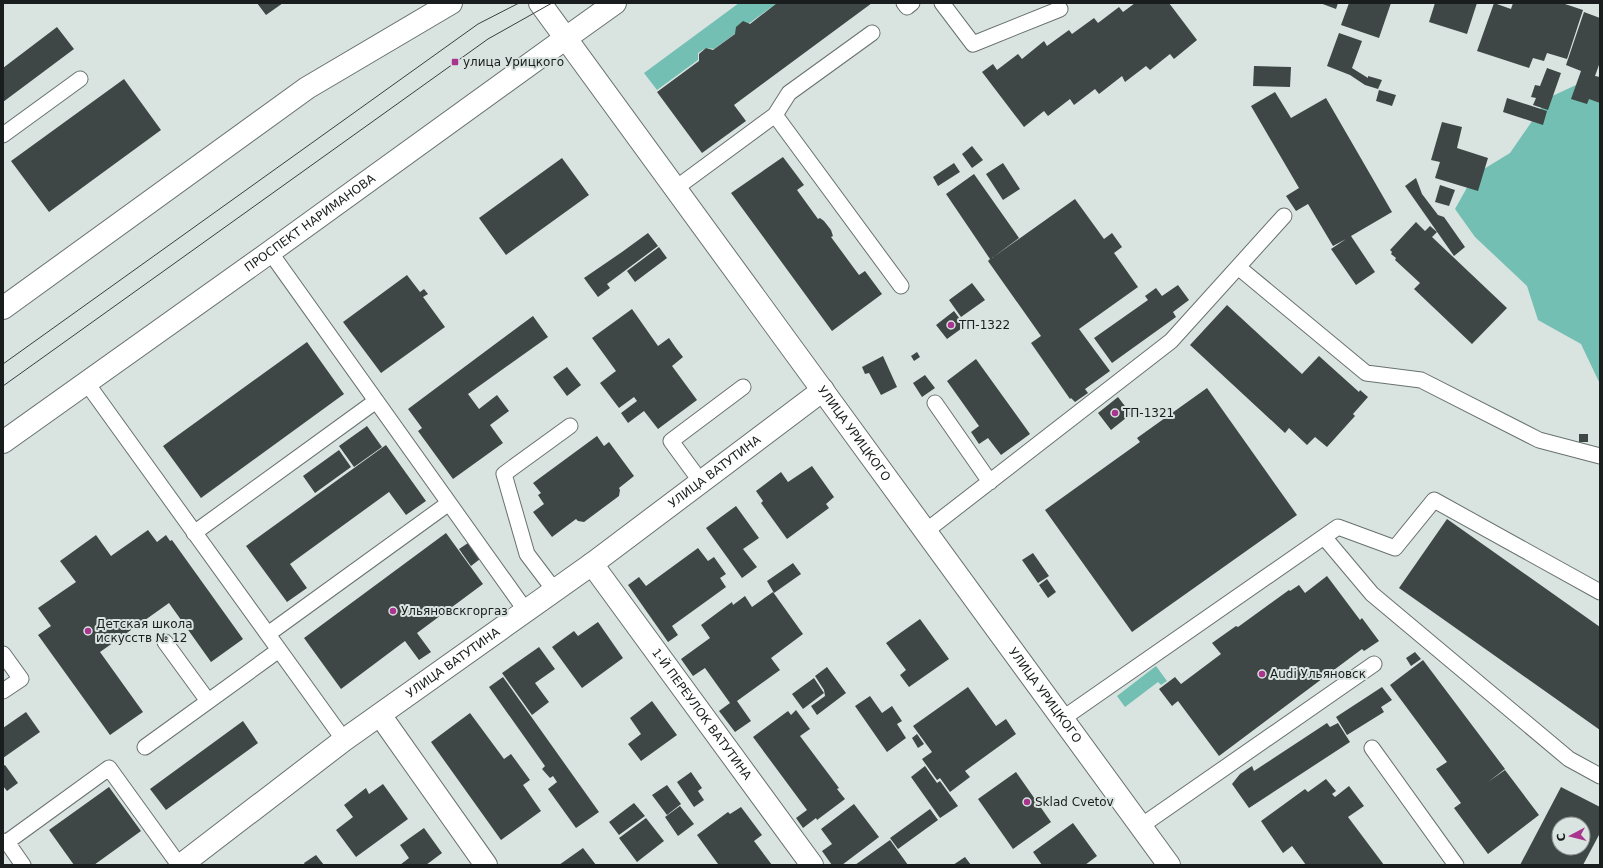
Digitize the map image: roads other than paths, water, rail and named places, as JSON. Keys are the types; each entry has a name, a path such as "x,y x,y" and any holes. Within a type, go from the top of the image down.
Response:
{"main road":[{"path":"3,308 307,88 451,3"},
{"name":"УЛИЦА УРИЦКОГО","path":"540,3 1169,865"},
{"name":"ПРОСПЕКТ НАРИМАНОВА","path":"3,442 270,252 615,3"},
{"name":"УЛИЦА ВАТУТИНА","path":"180,865 344,740 592,564 823,390"},
{"name":"1-Й ПЕРЕУЛОК ВАТУТИНА","path":"592,564 812,865"},
{"path":"380,715 486,865"}],"lane":[{"path":"904,3 907,7 912,3"},
{"path":"942,3 973,44 1060,9"},
{"path":"676,188 775,115 789,93 872,32"},
{"path":"3,135 80,79"},
{"path":"775,115 901,286"},
{"path":"926,531 1172,341 1284,216"},
{"path":"270,252 526,611"},
{"path":"1238,267 1366,373 1421,380 1539,440 1600,456"},
{"path":"86,382 344,740"},
{"path":"701,482 671,441 743,387"},
{"path":"194,532 376,401"},
{"path":"934,403 990,482"},
{"path":"554,591 527,554 504,474 570,426"},
{"path":"1062,719 1338,528 1395,548 1434,500 1600,592"},
{"path":"268,634 449,503"},
{"path":"1324,537 1372,594 1569,759 1600,776"},
{"path":"165,642 208,701"},
{"path":"145,746 279,650"},
{"path":"3,654 21,679 3,691"},
{"path":"1141,826 1374,664"},
{"path":"1372,748 1456,865"},
{"path":"23,865 5,842 108,768 180,865"}],"tram line":[{"path":"3,364 478,24 519,3"},
{"path":"3,386 488,39 552,3"}],"place":[{"name":"улица Урицкого","path":"455,62"},
{"name":"ТП-1322","path":"951,325"},
{"name":"ТП-1321","path":"1115,413"},
{"name":"Ульяновскгоргаз","path":"393,611"},
{"name":"Детская школа искусств № 12","path":"88,631"},
{"name":"Audi Ульяновск","path":"1262,674"},
{"name":"Sklad Cvetov","path":"1027,802"}]}
